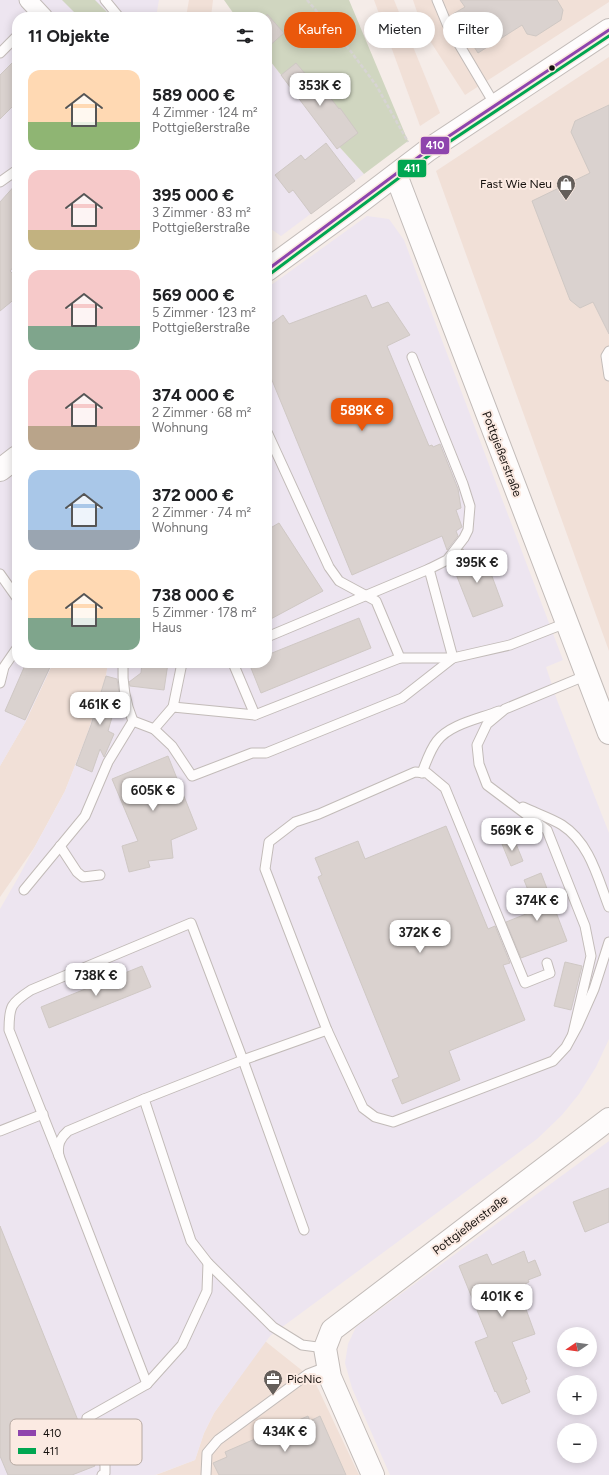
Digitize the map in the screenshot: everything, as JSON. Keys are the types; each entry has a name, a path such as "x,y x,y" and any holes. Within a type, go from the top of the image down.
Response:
{"street":[{"path":"28,0 38,12"},
{"path":"272,266 428,150 609,30"},
{"name":"Pottgießerstraße","path":"396,175 609,733"},
{"path":"0,470 12,461"},
{"name":"Pottgießerstraße","path":"329,1348 609,1119"},
{"path":"329,1348 330,1377 373,1475"}],"lane":[{"path":"105,0 115,12"},
{"path":"437,0 447,24 495,105"},
{"path":"0,53 12,41"},
{"path":"0,182 12,174"},
{"path":"609,351 606,356 609,376"},
{"path":"272,635 366,596 447,560 464,538 468,530 470,506 463,484 412,357"},
{"path":"272,444 329,567 339,581 376,601 400,658"},
{"path":"429,569 453,658"},
{"path":"0,574 12,591"},
{"path":"172,707 255,715 400,658 453,658 510,645 566,623"},
{"path":"0,683 4,668 12,656"},
{"path":"123,668 122,681 128,708 133,721 154,729 172,746 192,776 252,753 266,753 402,698 453,658"},
{"path":"154,729 172,707 181,668"},
{"path":"236,668 255,715"},
{"path":"422,773 430,752 437,740 452,729 505,709 587,674"},
{"path":"505,709 487,724 477,745 479,764 487,785 547,830 585,926 591,956 573,1033"},
{"path":"24,890 85,816 108,762 133,721"},
{"path":"547,962 550,972 525,983 445,788 427,773 415,772 319,814 295,822 269,842 264,869 327,1030 363,1108 375,1117 393,1122 553,1061 566,1047 594,989 609,942"},
{"path":"507,800 562,825 580,842 588,854 609,907"},
{"path":"60,846 77,872 83,877 100,875"},
{"path":"147,1384 9,1030 9,1014 15,1000 31,990 191,923 243,1060 304,1230"},
{"path":"59,1156 59,1142 68,1131 243,1060 327,1030"},
{"path":"144,1099 191,1241 208,1263 273,1327 302,1345 329,1348"},
{"path":"0,1131 43,1114"},
{"path":"87,1419 147,1384 182,1345 207,1291 208,1263"},
{"path":"206,1475 207,1453 218,1440 308,1374 329,1348"},
{"path":"102,1475 105,1473 105,1465"}],"path":[{"path":"307,0 376,85 410,144"}],"shaded area":[{"path":"0,0 159,0 157,12 12,12 12,668 51,668 25,723 0,766"},
{"path":"189,0 213,0 212,12 187,12"},
{"path":"374,0 394,0 399,12 378,12"},
{"path":"413,0 609,0 609,2 465,95 435,48 435,12 417,12"},
{"path":"392,48 414,48 440,113 420,126"},
{"path":"609,57 609,651 436,171"},
{"path":"272,63 324,130 364,174 281,236 272,230"},
{"path":"367,216 389,219 404,240 563,660 546,667 557,700 609,833 609,1039 596,1067 579,1094 562,1115 537,1139 270,1336 214,1413 204,1433 195,1460 155,1475 0,1475 0,909 65,791 87,735 107,668 272,668 272,284"},
{"path":"51,668 107,668 87,735 65,791 34,848 0,897 0,766 25,723"},
{"path":"609,1141 609,1475 390,1475 352,1388 345,1363 348,1344 356,1327"},
{"name":"PicNic","path":"265,1341 314,1380 359,1475 156,1475 195,1460 204,1433 214,1413"}],"green space":[{"path":"62,0 95,0 107,12 74,12"},
{"path":"224,0 349,0 354,12 284,12 284,48 356,48 356,17 364,36 364,48 369,48 408,141 364,174 324,130 272,63 272,12 232,12"}],"building":[{"path":"460,0 557,0 563,10 561,20 536,36 527,34 522,25 503,37 503,12 456,12 465,7"},
{"path":"272,20 284,33 272,44"},
{"path":"475,48 486,48 478,53"},
{"path":"12,63 12,107 0,119 0,75"},
{"path":"296,63 319,90 322,87 339,109 340,108 358,133 337,149 281,75"},
{"path":"609,105 609,334 593,302 580,308 570,300 532,201 590,173 571,132 575,121"},
{"path":"326,143 355,181 311,214 293,190 289,193 275,175 301,155 305,160"},
{"path":"12,189 12,269 10,271 12,273 12,301 0,311 0,202"},
{"path":"366,295 372,308 388,302 410,335 387,346 429,446 432,445 433,447 440,444 458,489 461,508 456,510 462,527 456,531 458,536 447,550 442,536 352,575 272,380 272,323 283,315 289,324"},
{"path":"279,523 323,591 272,618 272,527"},
{"path":"463,549 467,559 483,552 503,606 473,617 452,564"},
{"path":"359,618 371,648 261,693 251,668 272,668 272,653"},
{"path":"24,668 50,668 25,720 5,711"},
{"path":"142,668 167,668 164,690 130,686 129,682 141,673"},
{"path":"106,676 117,679 119,693 108,731 114,734 104,757 100,749 92,772 76,765 91,725"},
{"path":"168,756 197,829 171,840 173,858 148,861 150,867 129,872 122,846 138,841 112,779"},
{"path":"446,826 488,929 495,926 510,963 503,965 525,1020 449,1051 460,1080 402,1104 392,1080 399,1077 318,877 322,875 315,858 358,841 365,859"},
{"path":"514,839 523,861 511,866 502,844"},
{"path":"541,873 567,941 521,958 506,922 536,910 524,880"},
{"path":"565,962 582,966 571,1010 554,1006"},
{"path":"142,966 151,987 49,1028 41,1007"},
{"path":"609,1188 609,1222 585,1232 573,1202"},
{"path":"0,1226 77,1419 10,1419 10,1465 95,1466 72,1475 8,1475 0,1456"},
{"path":"524,1251 528,1263 535,1260 541,1275 528,1280 529,1282 525,1284 526,1287 519,1290 535,1334 512,1342 527,1379 525,1380 530,1392 502,1404 496,1391 495,1392 475,1342 488,1337 459,1266 487,1254 492,1265"},
{"path":"308,1416 310,1421 320,1416 346,1475 219,1475 213,1463 227,1457 225,1452"}],"transit line":[{"name":"410","path":"272,266 428,150 609,30"},
{"name":"411","path":"272,273 431,154 609,36"}],"place":[{"name":"Fast Wie Neu","path":"566,201"},
{"name":"PicNic","path":"273,1396"}]}
